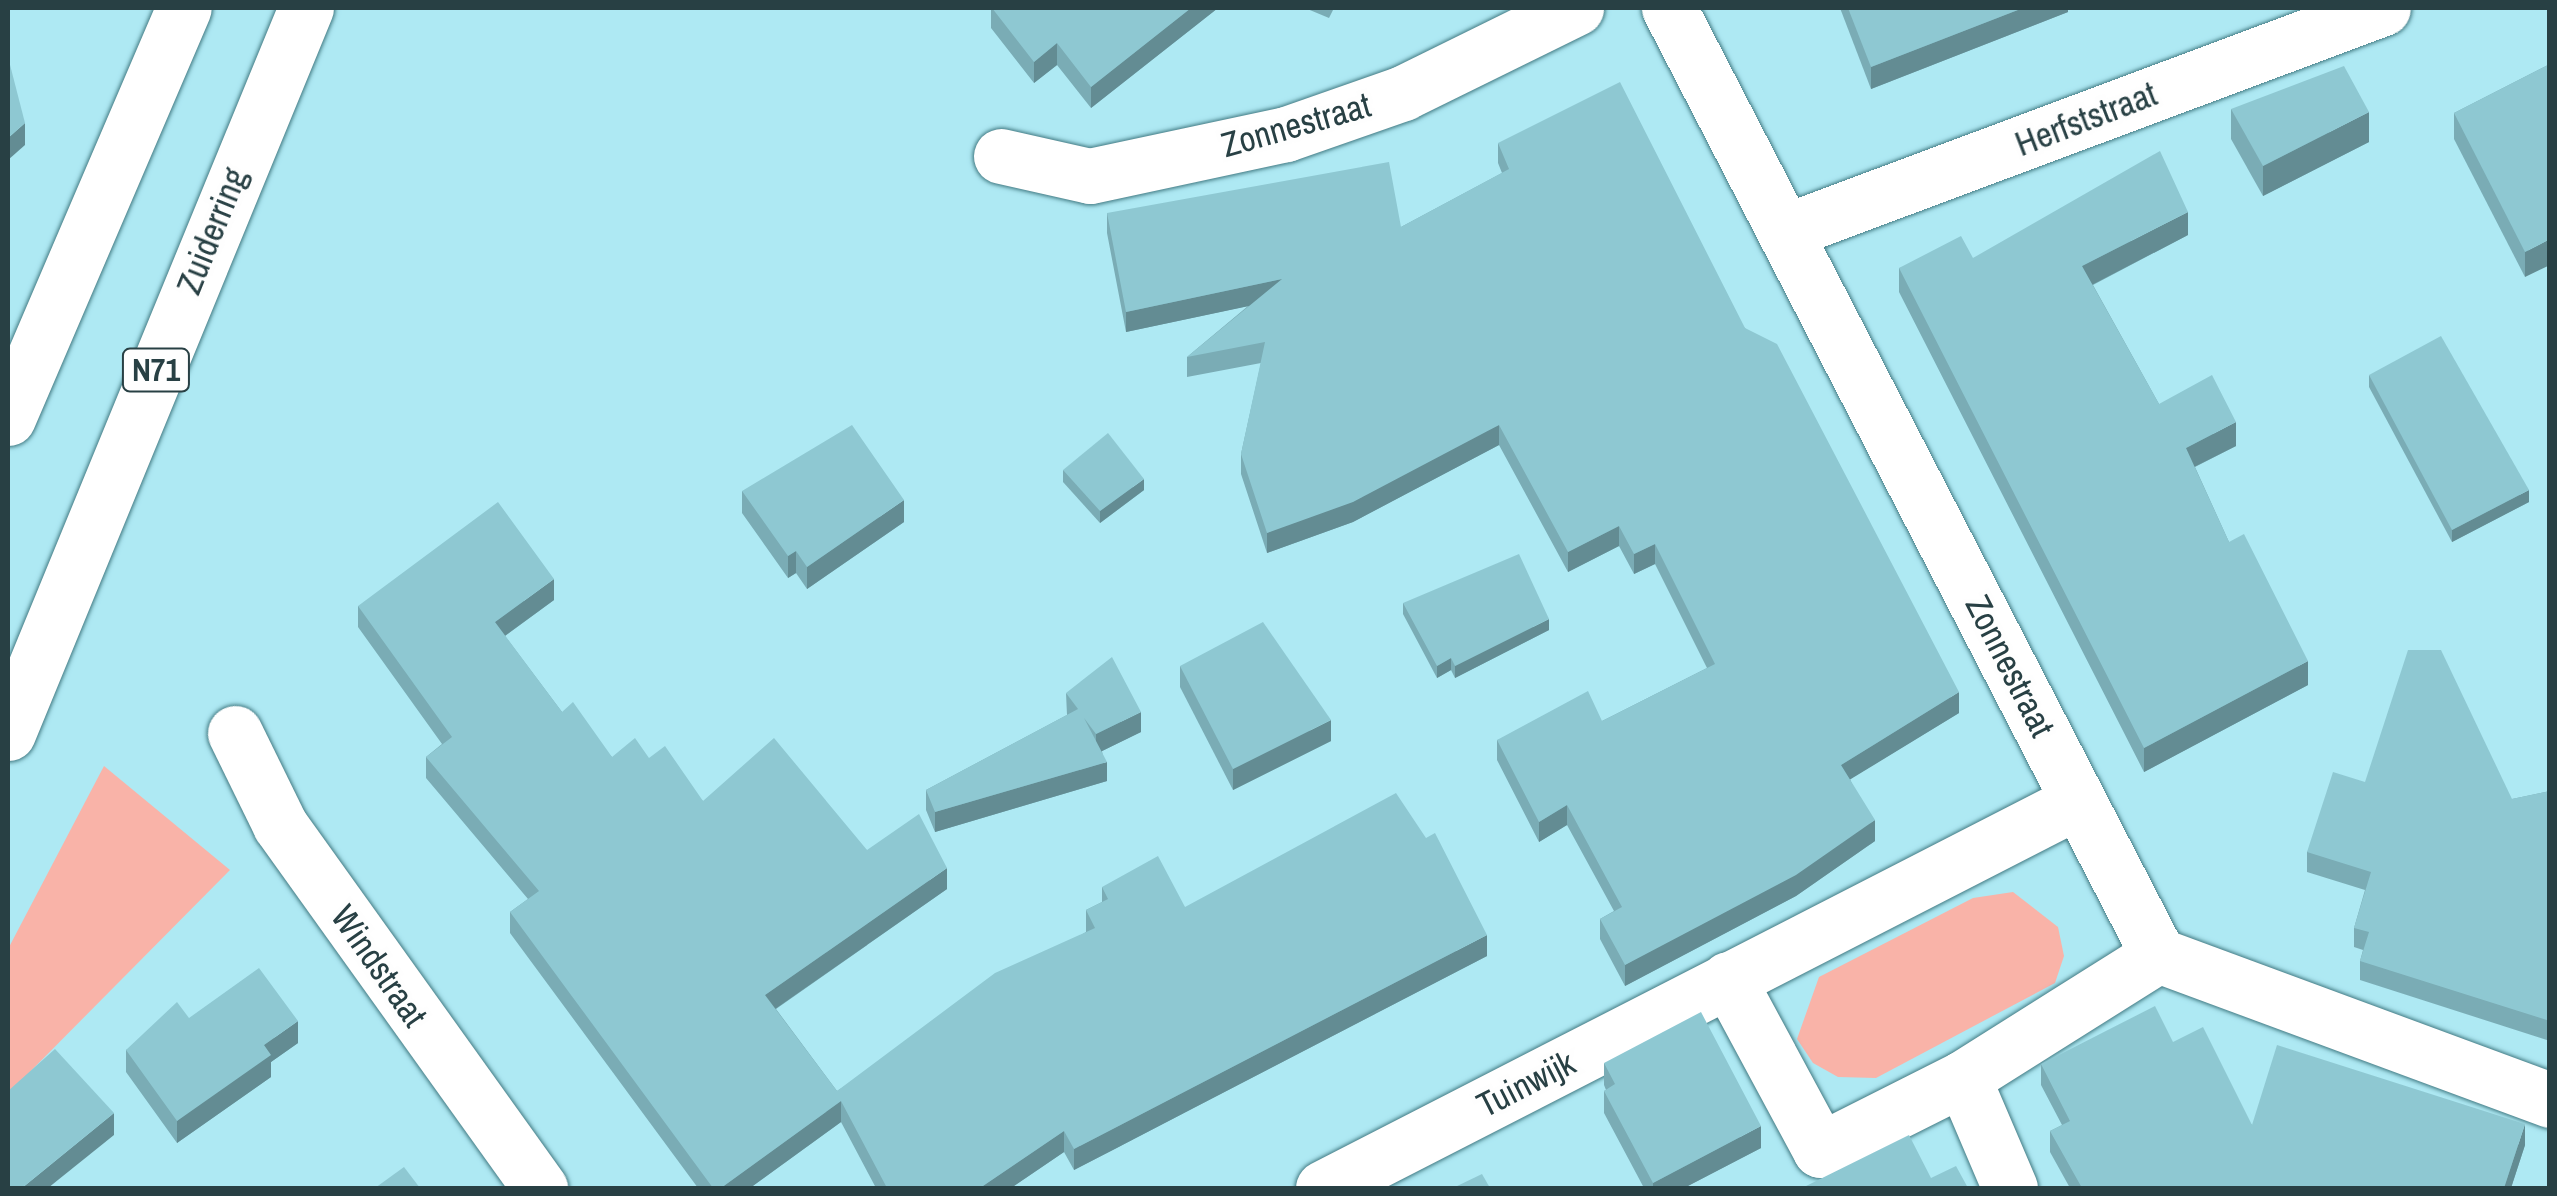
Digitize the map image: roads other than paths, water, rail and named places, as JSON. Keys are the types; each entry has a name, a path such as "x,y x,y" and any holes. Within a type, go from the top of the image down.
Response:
{"main road":[{"path":"8,418 184,8"},
{"name":"Zuiderring","path":"8,733 306,8"},
{"name":"Zonnestraat","path":"1001,156 1090,176 1286,134 1403,93 1576,8"},
{"name":"Zonnestraat","path":"1669,8 1789,230 2158,955"},
{"name":"Herfststraat","path":"1789,230 2383,8"},
{"name":"Windstraat","path":"235,733 280,825 540,1188"},
{"name":"Tuinwijk","path":"1323,1188 2078,801"},
{"path":"1728,979 1820,1150 1963,1078 2158,955 2550,1100"},
{"path":"1963,1078 2010,1188"}]}
